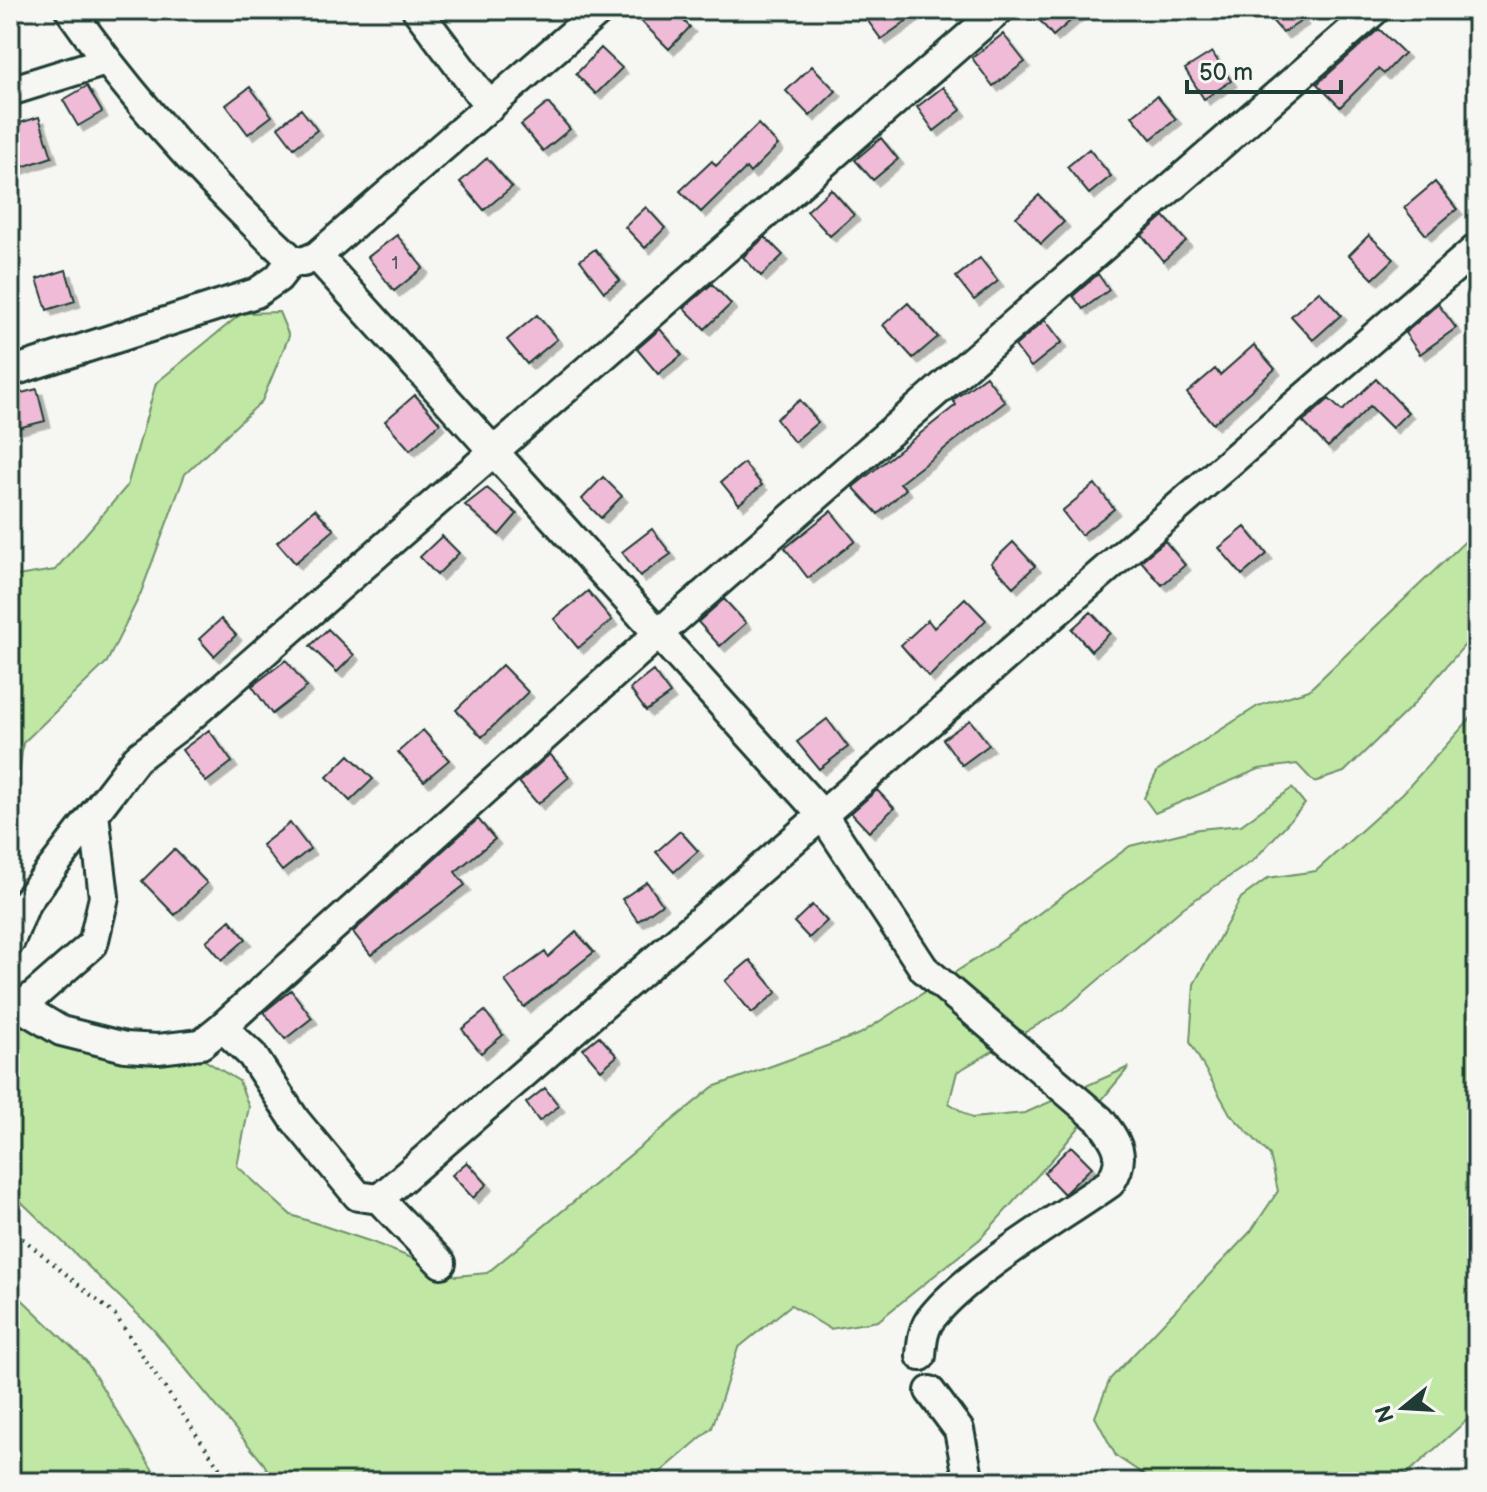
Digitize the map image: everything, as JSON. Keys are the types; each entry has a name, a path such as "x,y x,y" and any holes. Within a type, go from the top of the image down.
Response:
{"street":[{"path":"70,10 106,61 230,202 305,258 496,451 657,635 824,817 924,969 1100,1120 1117,1142 1121,1157 1119,1169 1110,1183 972,1280 932,1317 923,1336 921,1356"},
{"path":"417,10 490,107"},
{"path":"10,372 256,293 305,258 490,107 600,10"},
{"path":"10,941 26,902 137,758 182,724 999,10"},
{"path":"94,814 104,897 93,944 16,1009 61,1031 125,1047 158,1049 201,1044 657,635 1375,10"},
{"path":"10,91 106,61"},
{"path":"379,1199 824,817 1477,248"},
{"path":"222,1027 252,1055 295,1120 358,1196 379,1199 441,1263"},
{"path":"930,1391 959,1430 969,1482"}],"path":[{"path":"10,1228 115,1315 229,1482"}],"green space":[{"path":"279,312 289,336 262,401 185,474 140,595 107,662 23,743 10,854 10,577 55,570 127,486 156,383 242,313"},
{"path":"1477,530 1477,631 1412,706 1344,772 1314,782 1297,764 1259,769 1155,813 1144,798 1158,770 1258,706 1309,690"},
{"path":"1477,711 1477,1411 1398,1482 1155,1482 1116,1456 1095,1417 1110,1379 1251,1231 1278,1191 1270,1155 1230,1114 1190,1042 1194,984 1241,898 1268,878 1316,871 1403,793"},
{"path":"1292,788 1305,804 1254,860 1184,907 1063,1010 957,1072 949,1103 972,1118 1025,1113 1129,1067 1056,1155 980,1239 878,1321 830,1329 791,1305 738,1348 712,1428 655,1477 601,1473 581,1482 274,1482 264,1464 153,1329 10,1191 10,1021 105,1028 171,1040 239,1081 249,1107 237,1166 291,1215 372,1242 456,1276 487,1273 713,1087 860,1034 994,947 1130,846 1199,829 1241,825"},
{"path":"10,1288 86,1361 160,1482 10,1482"}],"building":[{"path":"648,10 673,10 690,27 669,49 639,19"},
{"path":"860,10 922,10 881,39"},
{"path":"1031,10 1083,10 1053,36"},
{"path":"1263,10 1295,10 1303,20 1283,33"},
{"path":"1379,29 1404,53 1384,74 1378,69 1340,107 1317,84"},
{"path":"1003,34 1025,62 993,86 972,58"},
{"path":"601,48 622,68 596,94 576,74"},
{"path":"1212,52 1231,81 1204,99 1185,69"},
{"path":"812,66 836,91 810,116 786,91"},
{"path":"87,86 102,112 78,126 63,100"},
{"path":"250,87 272,116 248,134 226,105"},
{"path":"943,87 961,110 934,131 917,107"},
{"path":"1157,96 1176,119 1151,139 1132,116"},
{"path":"548,103 570,129 543,151 521,125"},
{"path":"301,109 317,130 294,148 278,127"},
{"path":"39,117 52,157 16,169 10,151 10,126"},
{"path":"758,124 778,145 750,173 746,168 701,212 680,191 712,161 716,166"},
{"path":"881,138 898,159 873,180 855,160"},
{"path":"1089,149 1111,176 1089,194 1067,167"},
{"path":"487,158 512,187 484,210 460,182"},
{"path":"1435,182 1457,209 1426,235 1404,208"},
{"path":"831,189 854,215 830,236 807,211"},
{"path":"1039,195 1064,222 1041,244 1016,217"},
{"path":"646,207 665,228 645,248 625,227"},
{"path":"1164,216 1186,241 1163,261 1142,235"},
{"path":"397,235 423,268 394,291 368,257"},
{"path":"1369,235 1394,259 1373,279 1349,255"},
{"path":"765,237 783,255 761,276 743,257"},
{"path":"595,249 620,280 604,292 580,260"},
{"path":"980,258 998,281 974,300 956,277"},
{"path":"66,270 75,301 47,310 37,279"},
{"path":"1098,274 1109,290 1083,309 1073,296"},
{"path":"712,284 731,304 705,329 684,308"},
{"path":"1319,291 1341,315 1313,340 1291,316"},
{"path":"908,303 938,337 913,358 883,325"},
{"path":"1438,304 1456,328 1420,354 1405,333"},
{"path":"537,315 557,339 527,364 507,340"},
{"path":"1045,320 1062,342 1031,367 1015,346"},
{"path":"660,329 682,355 658,374 637,349"},
{"path":"1254,345 1275,369 1213,424 1187,393 1215,369 1220,375"},
{"path":"986,376 1005,402 900,483 906,489 878,514 853,487 956,405 953,400"},
{"path":"1376,379 1408,412 1392,428 1370,406 1328,447 1303,422 1329,399 1342,411"},
{"path":"37,389 45,421 10,430 10,396"},
{"path":"415,395 440,423 410,450 385,421"},
{"path":"800,400 818,422 794,442 776,419"},
{"path":"744,463 762,485 739,504 721,482"},
{"path":"603,477 622,496 601,518 582,499"},
{"path":"1095,484 1114,509 1081,535 1062,511"},
{"path":"487,488 517,514 499,535 465,505"},
{"path":"315,509 334,530 295,563 277,542"},
{"path":"831,511 855,541 808,578 785,548"},
{"path":"1245,527 1267,554 1242,575 1219,548"},
{"path":"652,529 671,554 640,576 622,552"},
{"path":"442,536 459,553 437,575 420,557"},
{"path":"1165,541 1185,565 1162,585 1141,561"},
{"path":"1013,542 1035,566 1013,587 991,563"},
{"path":"588,591 612,620 578,648 554,619"},
{"path":"965,598 986,620 929,677 901,645 928,620 934,628"},
{"path":"724,599 746,623 720,646 698,622"},
{"path":"1091,612 1110,633 1091,651 1072,629"},
{"path":"221,619 236,635 214,656 199,639"},
{"path":"328,629 354,655 337,672 310,646"},
{"path":"286,660 307,687 272,714 252,686"},
{"path":"502,665 528,692 482,737 456,710"},
{"path":"653,671 670,694 646,711 630,689"},
{"path":"827,719 848,747 819,769 797,742"},
{"path":"970,720 989,745 962,765 943,739"},
{"path":"209,730 232,762 206,782 182,750"},
{"path":"423,730 449,760 424,781 398,752"},
{"path":"550,754 569,777 538,804 519,782"},
{"path":"349,755 373,779 350,801 327,777"},
{"path":"877,790 894,808 869,832 851,813"},
{"path":"478,819 495,839 455,872 465,885 371,955 353,932"},
{"path":"290,823 310,849 282,871 262,845"},
{"path":"680,831 698,851 674,872 656,852"},
{"path":"174,849 207,883 175,915 142,881"},
{"path":"647,882 662,904 638,921 622,899"},
{"path":"812,905 827,921 809,938 794,922"},
{"path":"230,920 246,939 222,960 206,941"},
{"path":"576,932 594,952 524,1007 505,981 545,952 548,957"},
{"path":"750,960 777,992 752,1013 725,981"},
{"path":"291,990 312,1018 285,1039 264,1012"},
{"path":"485,1011 503,1035 481,1053 462,1029"},
{"path":"599,1036 617,1056 601,1070 583,1049"},
{"path":"545,1088 559,1106 539,1121 526,1103"},
{"path":"1071,1146 1092,1167 1064,1194 1044,1173"},
{"path":"467,1162 487,1184 473,1198 452,1175"}]}
